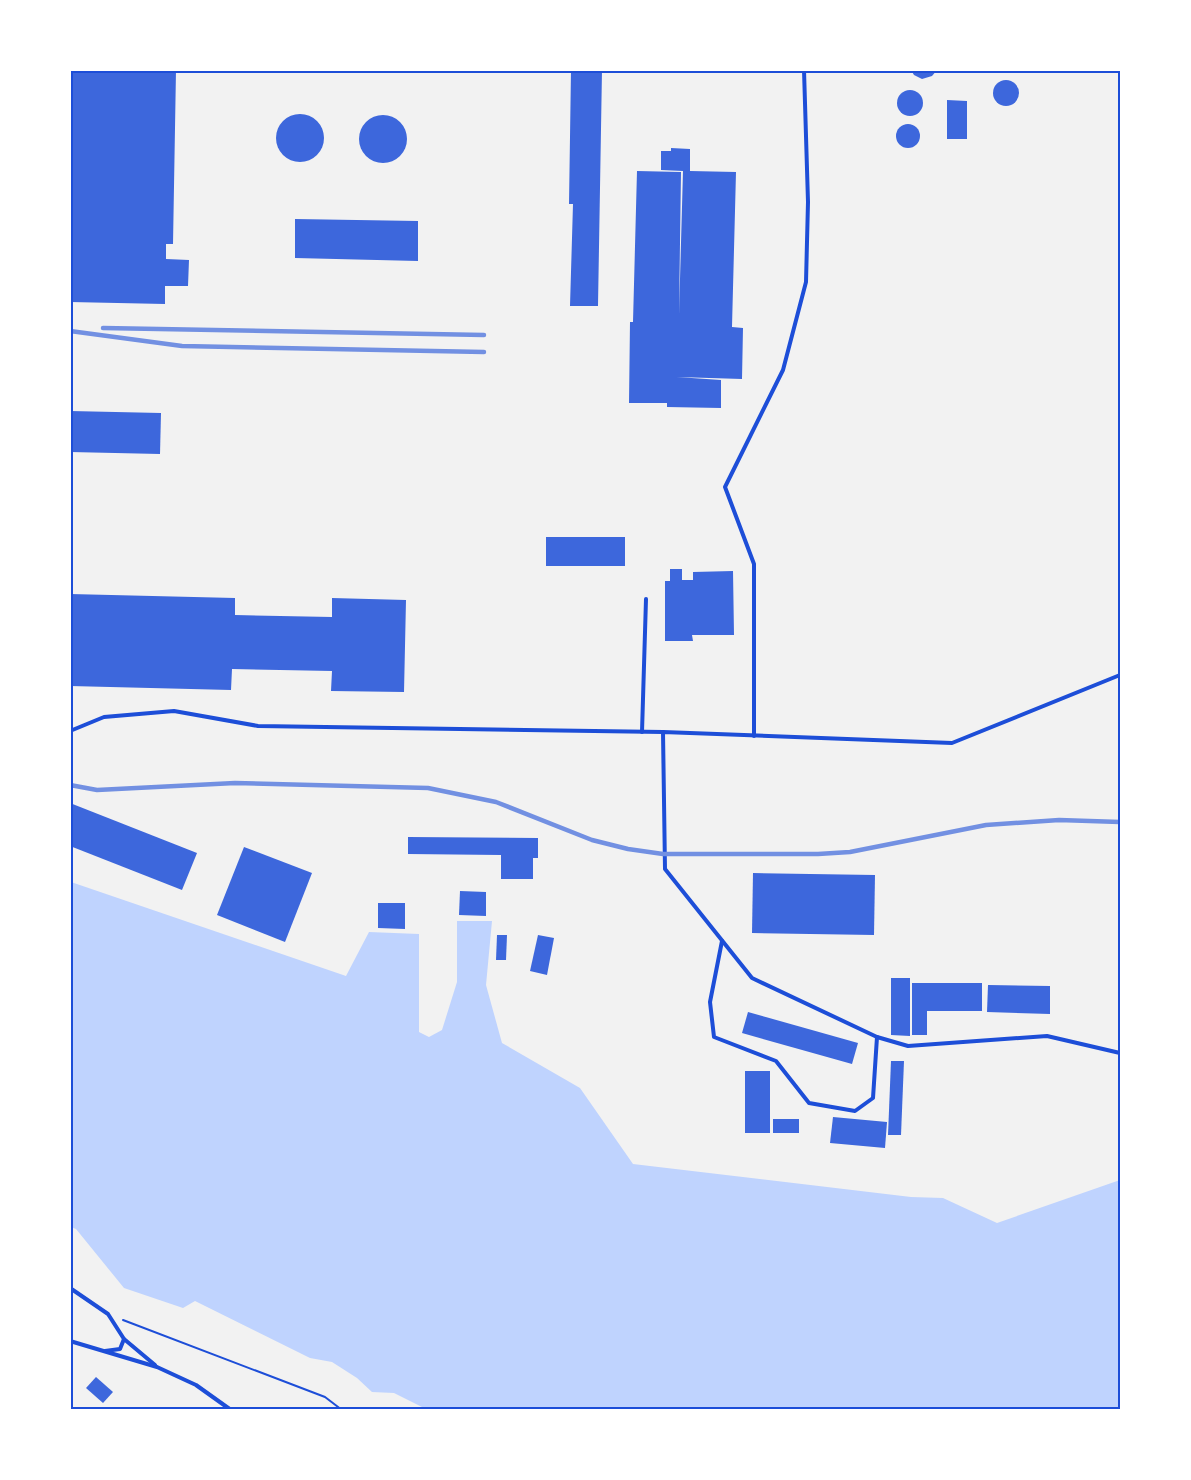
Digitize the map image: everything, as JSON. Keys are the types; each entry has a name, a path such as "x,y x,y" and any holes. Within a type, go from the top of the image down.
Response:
{"lane":[{"path":"754,736 754,564 725,488 783,370 806,282 808,202 804,70"},
{"path":"642,732 646,599"},
{"path":"70,731 104,717 174,711 258,726 663,732 952,743 1120,675"},
{"path":"663,732 665,869 752,978 877,1037 908,1046 1047,1036 1120,1053"},
{"path":"722,940 710,1002 714,1037 776,1061 810,1103 855,1111 873,1098 877,1037"},
{"path":"70,1288 108,1314 124,1339 157,1367"},
{"path":"102,1352 120,1349 124,1339"},
{"path":"70,1341 157,1367 196,1385 231,1410"}],"path":[{"path":"108,1314 325,1397 342,1410"}],"water":[{"path":"71,882 346,976 369,932 419,934 419,1032 429,1037 442,1030 457,982 457,921 492,921 486,985 502,1043 580,1088 633,1164 911,1197 943,1198 997,1223 1120,1180 1120,1409 426,1409 394,1393 372,1392 357,1378 332,1362 310,1358 195,1301 183,1308 124,1288 76,1229 71,1227"}],"building":[{"path":"70,70 176,70 173,244 166,244 166,259 189,260 188,286 165,286 165,304 70,302"},
{"path":"571,70 602,70 598,306 570,306 573,204 569,204"},
{"path":"911,70 937,70 932,76 922,79 914,75"},
{"path":"1006,80 1015,84 1019,93 1015,102 1006,106 997,102 993,93 997,84"},
{"path":"910,90 919,94 923,103 919,112 910,116 901,112 897,103 901,94"},
{"path":"947,100 967,101 967,139 947,139"},
{"path":"300,114 317,121 324,138 317,155 300,162 283,155 276,138 283,121"},
{"path":"378,115 388,115 400,122 407,134 407,144 400,156 388,163 378,163 363,152 359,144 359,134 370,119"},
{"path":"908,124 916,128 920,136 916,144 908,148 900,144 896,136 900,128"},
{"path":"671,148 690,149 690,171 736,172 732,327 743,328 742,379 677,377 721,380 721,408 667,407 667,403 629,403 637,171 681,172 679,315 683,171 661,170 661,151 671,151"},
{"path":"295,219 418,221 418,261 295,258"},
{"path":"70,411 161,413 160,454 70,452"},
{"path":"546,537 625,537 625,566 546,566"},
{"path":"670,569 682,569 682,580 693,580 693,572 733,571 734,635 692,635 693,641 665,641 665,581 670,581"},
{"path":"70,594 235,598 235,615 332,617 332,598 406,600 404,692 331,691 332,671 232,669 231,690 70,686"},
{"path":"70,803 197,853 182,890 70,846"},
{"path":"408,837 538,838 538,858 533,858 533,879 501,879 501,855 408,854"},
{"path":"244,847 312,873 285,942 217,915"},
{"path":"753,873 875,875 874,935 752,933"},
{"path":"460,891 486,892 486,916 459,915"},
{"path":"378,903 405,903 405,929 378,928"},
{"path":"497,935 507,935 506,960 496,960"},
{"path":"538,935 554,938 547,975 530,971"},
{"path":"891,978 910,978 910,1036 891,1035"},
{"path":"912,983 982,983 982,1011 927,1011 927,1035 912,1035"},
{"path":"988,985 1050,986 1050,1014 987,1012"},
{"path":"748,1012 858,1043 852,1064 742,1033"},
{"path":"891,1061 904,1061 901,1135 888,1135"},
{"path":"745,1071 770,1071 770,1133 745,1133"},
{"path":"833,1117 887,1122 885,1148 830,1143"},
{"path":"773,1119 799,1119 799,1133 773,1133"},
{"path":"96,1377 113,1392 103,1403 86,1388"}],"railway":[{"path":"103,328 484,335"},
{"path":"70,331 182,346 484,352"},
{"path":"70,785 97,790 235,783 428,788 496,802 592,840 628,849 663,854 850,852 986,825 1059,820 1120,822"}]}
